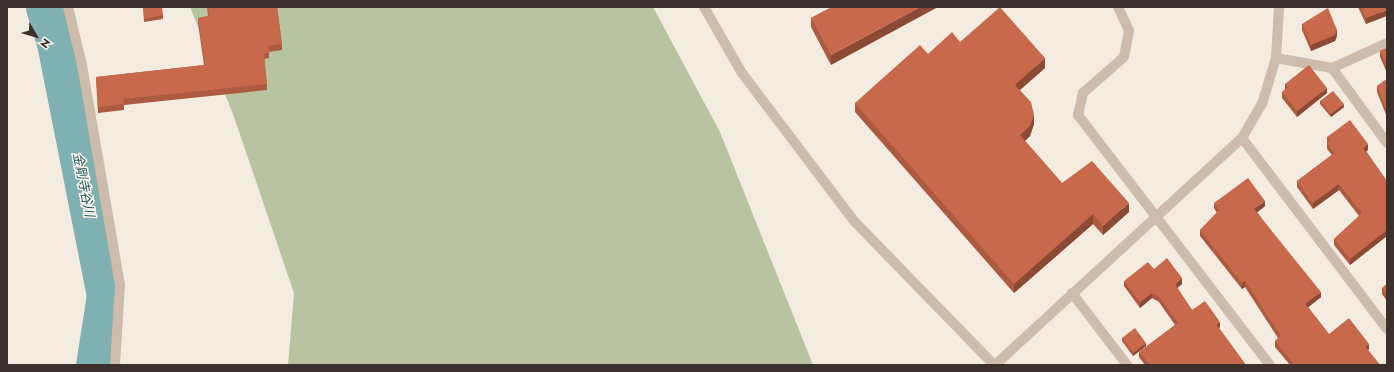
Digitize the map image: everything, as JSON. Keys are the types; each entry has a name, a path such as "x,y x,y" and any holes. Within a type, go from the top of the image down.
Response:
{"street":[{"path":"68,7 82,65 120,285 115,365"},
{"path":"704,7 742,73 854,221 995,365 1072,292 1158,216 1242,138 1262,104 1276,58 1279,7"},
{"path":"1118,7 1129,32 1124,57 1083,93 1078,115 1158,216 1270,365"},
{"path":"1276,58 1332,68 1387,43"},
{"path":"1332,68 1387,143"},
{"path":"1242,138 1387,329"},
{"path":"1072,292 1126,365"}],"green space":[{"path":"190,7 653,7 720,132 813,365 288,365 294,293 233,114"}],"building":[{"path":"144,7 162,7 163,15 144,19"},
{"path":"208,7 277,7 282,44 268,46 269,53 264,53 267,84 123,99 124,104 98,107 96,77 205,65 198,18 209,16"},
{"path":"832,7 920,7 831,55 811,18"},
{"path":"1000,7 1045,58 1015,85 1031,102 1034,115 1030,126 1020,135 1062,183 1092,161 1129,203 1103,226 1093,214 1014,284 855,103 920,45 928,54 952,32 960,42"},
{"path":"1361,7 1387,7 1387,10 1366,18"},
{"path":"1328,8 1337,30 1335,35 1311,45 1302,24"},
{"path":"1387,48 1387,67 1380,51"},
{"path":"1309,65 1327,88 1297,111 1282,92 1288,87 1285,84"},
{"path":"1387,79 1387,112 1377,86"},
{"path":"1333,91 1344,104 1331,114 1320,101"},
{"path":"1350,120 1368,144 1363,148 1387,181 1387,230 1350,259 1334,239 1362,213 1339,184 1313,203 1297,181 1334,153 1327,143 1330,141 1327,137"},
{"path":"1248,178 1265,201 1254,209 1321,292 1305,304 1329,334 1349,318 1369,344 1365,346 1380,365 1295,365 1275,341 1281,336 1245,281 1242,283 1200,230 1219,210 1214,203"},
{"path":"1167,258 1182,278 1175,284 1192,310 1205,301 1220,322 1216,324 1246,365 1150,365 1139,352 1178,323 1159,297 1152,293 1140,302 1124,281 1148,262 1154,269"},
{"path":"1387,284 1387,296 1382,288"},
{"path":"1135,328 1146,343 1133,353 1122,338"}],"waterway":[{"name":"金剛寺谷川","path":"44,7 55,43 105,295 94,365"}]}
